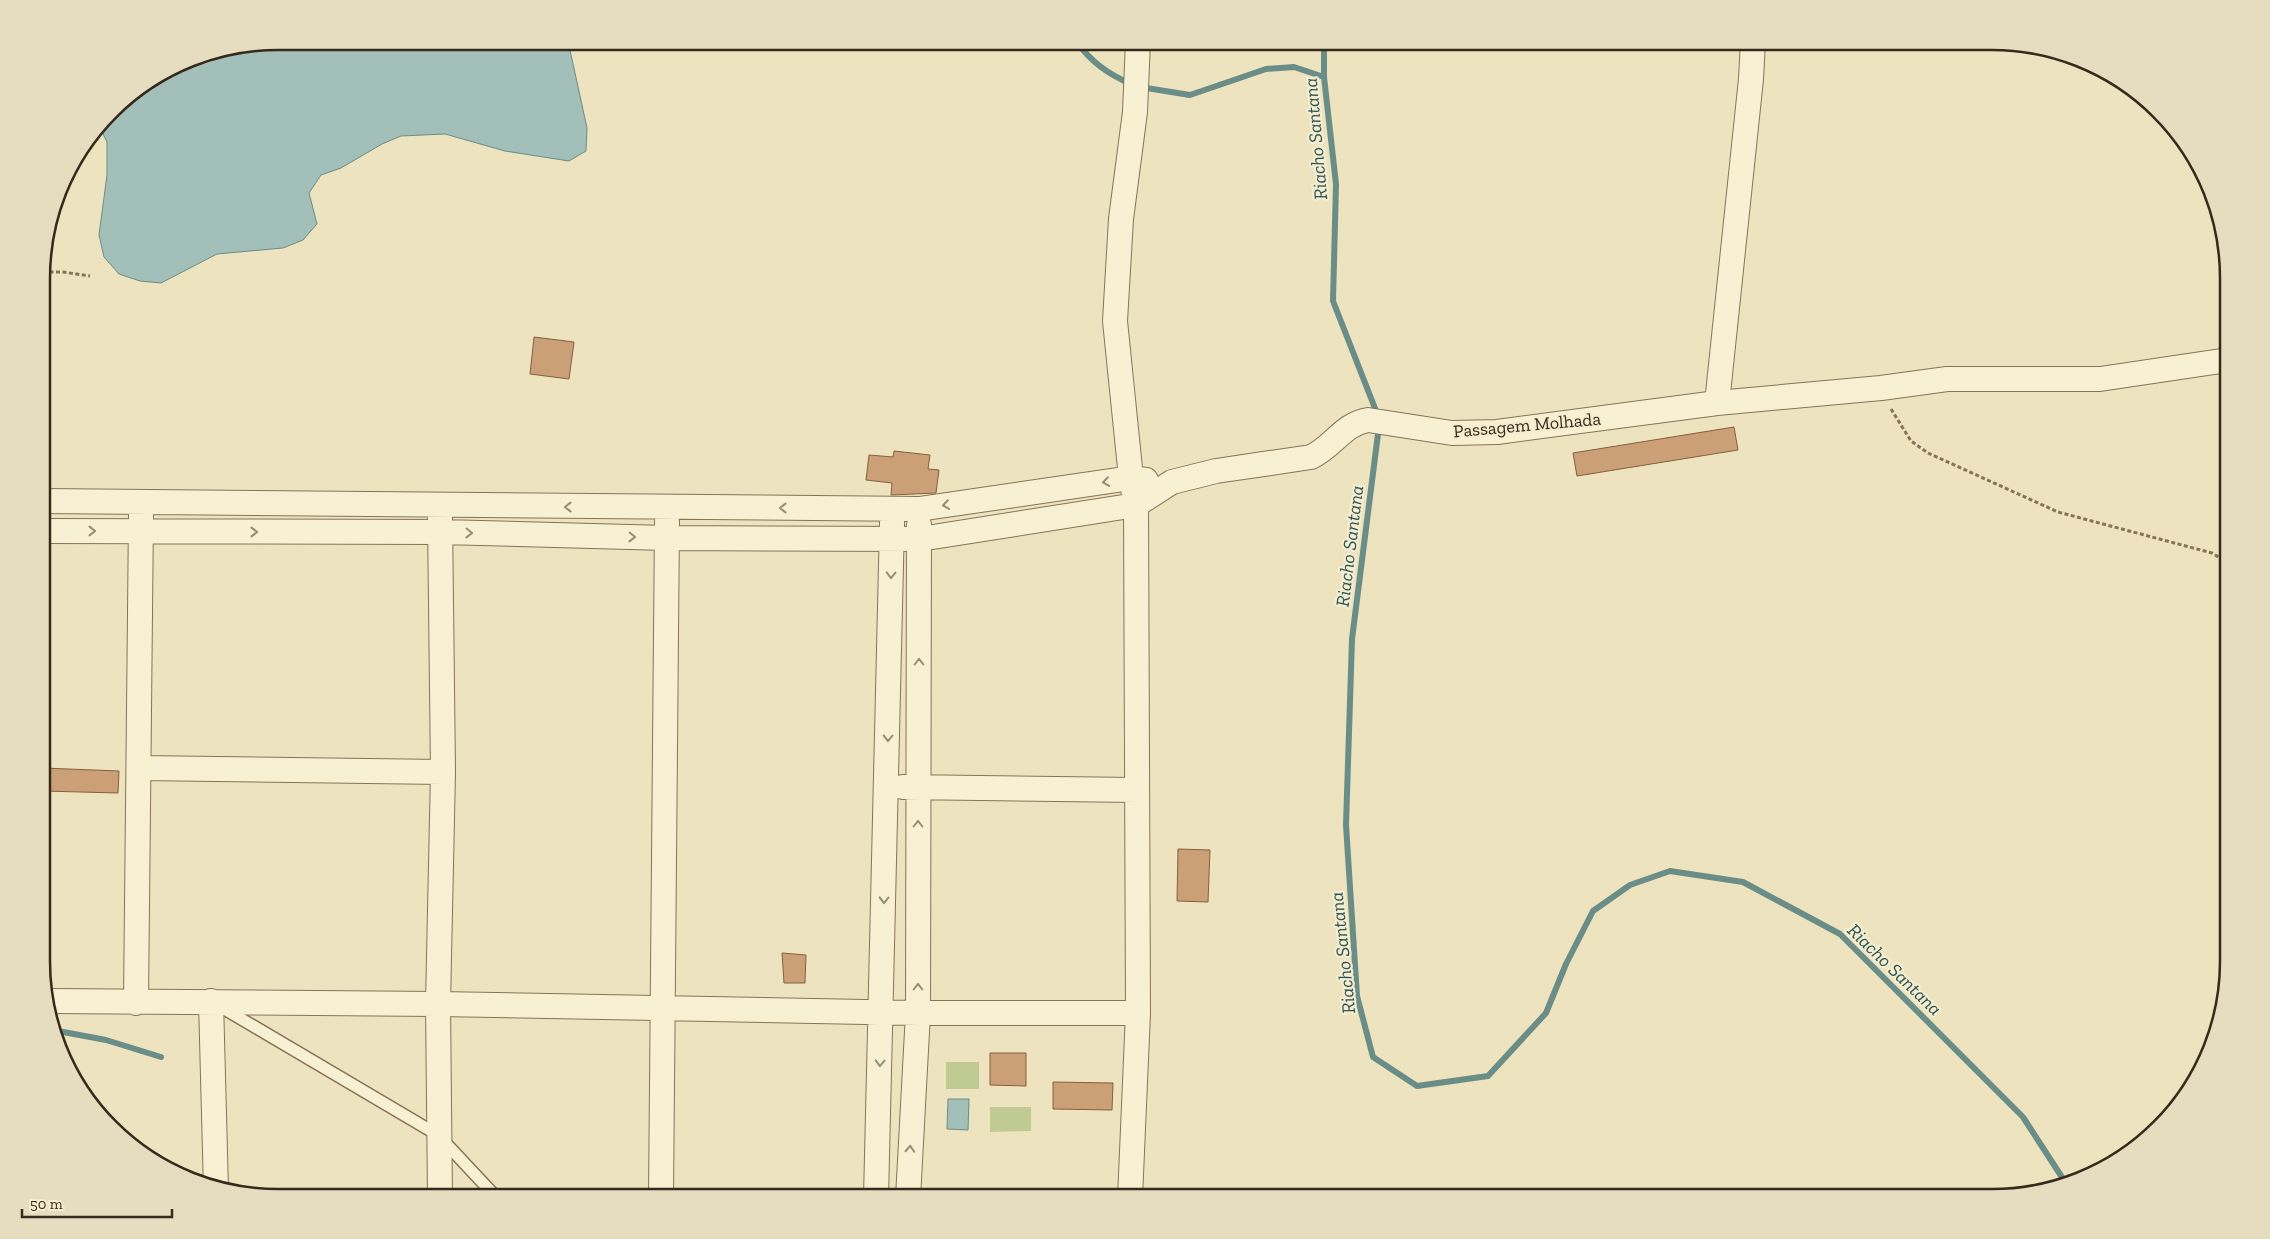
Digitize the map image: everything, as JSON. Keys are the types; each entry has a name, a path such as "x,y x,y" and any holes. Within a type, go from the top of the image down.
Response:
{"street":[{"path":"1130,1189 1138,1014 1136,505 1131,478 1115,321 1121,219 1135,112 1138,50"},
{"path":"1717,403 1754,50"},
{"name":"Passagem Molhada","path":"1172,482 1216,471 1311,457 1319,453 1346,428 1357,422 1368,420 1452,433 1497,432 1717,403 1881,388 1947,379 2100,379 2220,361"},
{"path":"50,501 919,509 1131,478 1172,482"},
{"path":"50,531 441,532 667,538 920,539 1136,505 1172,482"},
{"path":"136,1003 142,503"},
{"path":"440,506 443,772 438,1004 440,1189"},
{"path":"661,1189 666,508"},
{"path":"876,1189 892,509"},
{"path":"908,1189 918,1013 919,509"},
{"path":"139,768 443,772"},
{"path":"886,786 1136,790"},
{"path":"53,1002 212,1001 918,1013 1138,1014"},
{"path":"212,1001 216,1180"}],"lane":[{"path":"212,1001 438,1136 488,1189"}],"path":[{"path":"50,272 90,276"},
{"path":"1881,388 1898,423 1910,441 1928,453 2058,512 2212,553 2220,558"}],"green space":[{"path":"946,1062 979,1062 979,1089 946,1089"},
{"path":"990,1107 1031,1107 1031,1131 990,1132"}],"water":[{"path":"263,50 570,50 587,128 586,151 569,161 505,151 445,134 401,136 382,144 341,168 321,175 309,193 317,224 303,240 283,248 217,254 161,283 140,281 119,274 104,257 99,235 107,175 107,142 102,133 117,117 151,88 177,73 205,62 233,54"},
{"path":"948,1099 969,1099 968,1130 947,1129"}],"building":[{"path":"534,337 574,342 569,379 530,374"},
{"path":"1734,427 1738,450 1577,476 1573,453"},
{"path":"894,451 930,455 928,469 939,470 936,493 891,495 892,483 866,480 869,455 893,457"},
{"path":"50,768 119,771 118,793 50,791"},
{"path":"1178,849 1210,850 1208,902 1177,901"},
{"path":"782,953 806,955 805,983 784,983"},
{"path":"990,1053 1026,1053 1026,1086 990,1085"},
{"path":"1053,1082 1113,1083 1112,1110 1053,1109"}],"waterway":[{"path":"1084,50 1100,67 1131,84"},
{"name":"Riacho Santana","path":"1324,50 1324,77 1336,184 1333,301 1378,416"},
{"path":"1140,87 1190,95 1266,69 1294,67 1324,77"},
{"name":"Riacho Santana","path":"1379,426 1352,639 1346,825 1357,996 1373,1057 1417,1086 1488,1076 1546,1013 1566,964 1593,911 1630,885 1670,871 1743,882 1840,934 2023,1117 2062,1178"},
{"path":"61,1032 106,1040 161,1057"}]}
